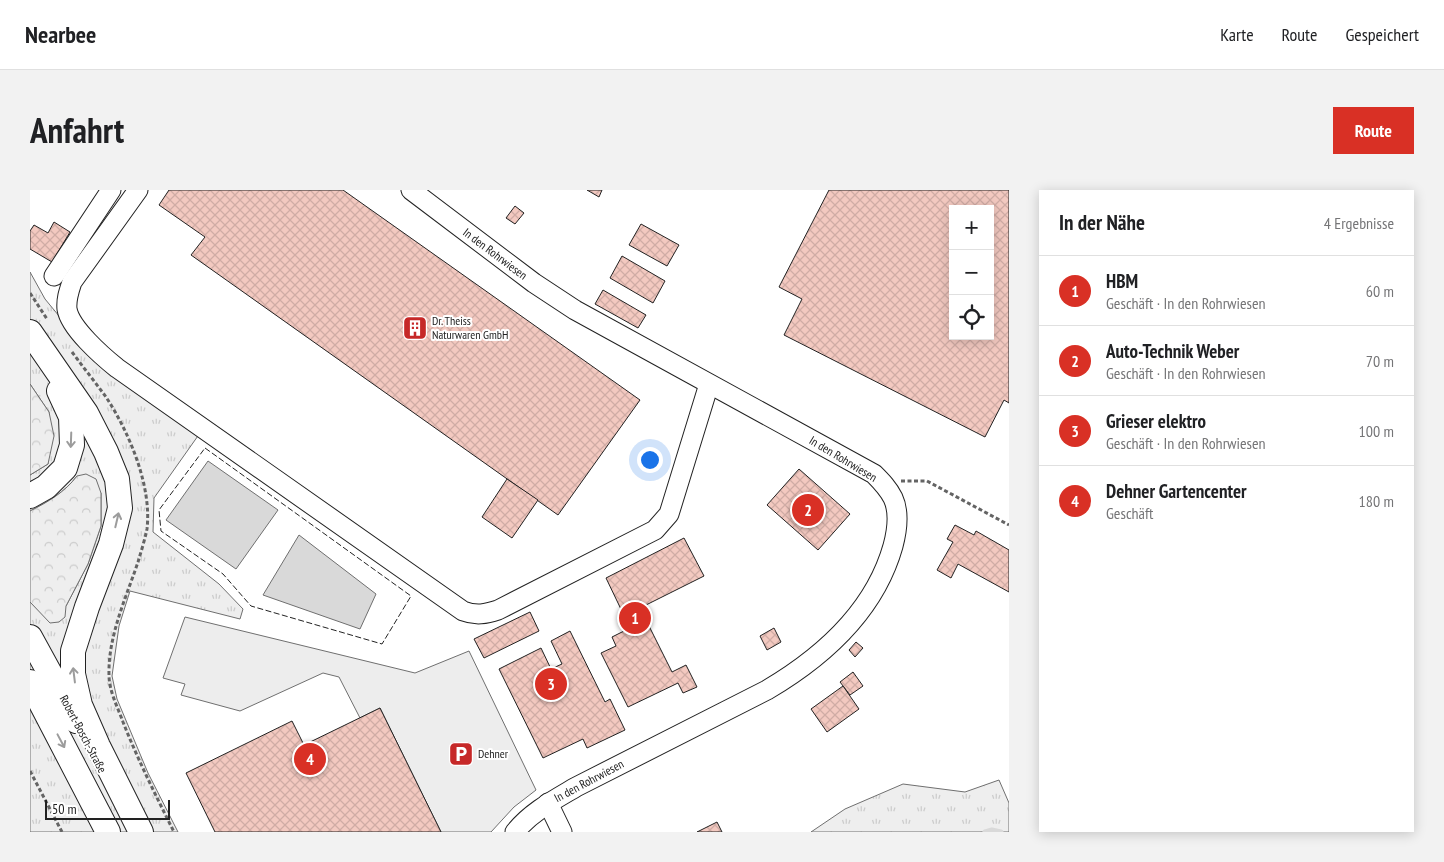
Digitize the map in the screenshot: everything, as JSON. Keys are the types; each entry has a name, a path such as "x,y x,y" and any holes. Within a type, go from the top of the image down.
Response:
{"main road":[{"path":"30,332 86,414 117,478 120,508 111,544 87,607 73,651 73,674 80,705 98,746 141,832"},
{"path":"30,351 60,394 71,417 72,445 65,468 46,487 30,496"},
{"name":"Robert-Bosch-Straße","path":"30,637 136,832"},
{"name":"Robert-Bosch-Straße","path":"30,682 108,832"}],"street":[{"path":"54,276 112,190"},
{"path":"138,190 72,282 67,310 71,320 91,346 117,368 463,611 473,615 487,614 498,610 655,530 668,514 709,384"},
{"name":"In den Rohrwiesen","path":"411,190 534,283 568,306 874,474 887,487 894,500 898,514 896,534 889,559 878,584 867,601 840,634 816,657 768,690 548,803 532,815 515,832"},
{"path":"548,803 562,832"}],"path":[{"path":"887,487 904,480 927,481 1009,525"},
{"path":"30,771 62,832"}],"green space":[{"path":"30,272 45,299 97,362 200,433 154,498 153,532 219,584 243,609 240,619 130,591 119,626 112,676 117,699 148,773 178,832 30,832 30,602 50,622 66,606 88,564 101,526 101,493 77,476 56,496 30,511 30,475 48,464 49,412 30,384"},
{"path":"30,384 49,412 54,436 48,464 30,475"},
{"path":"86,474 96,479 101,493 101,526 88,564 66,606 65,617 59,622 50,623 30,602 30,511 56,496 77,476"},
{"path":"999,780 1009,803 1009,832 811,832 845,809 903,784 965,792"}],"shaded area":[{"path":"208,461 278,510 236,569 166,520"},
{"path":"299,535 376,594 360,629 263,595"},
{"name":"Dehner","path":"185,617 415,673 469,651 536,790 514,807 491,832 441,832 380,708 360,718 339,677 323,673 240,711 181,695 185,684 163,678"}],"building":[{"name":"Dr. Theiss Naturwaren GmbH","path":"169,190 343,190 640,400 558,515 191,255 205,237 159,205"},
{"path":"587,190 602,190 599,197"},
{"path":"829,190 1009,190 1009,403 1004,400 985,437 784,335 802,299 779,287"},
{"path":"515,206 524,213 515,224 506,218"},
{"path":"54,222 70,232 52,262 30,249 30,231 34,225 48,233"},
{"path":"641,224 679,245 667,266 629,245"},
{"path":"622,256 665,281 653,303 610,278"},
{"path":"603,290 646,315 638,328 595,304"},
{"path":"799,469 850,514 818,550 767,505"},
{"path":"507,479 538,500 512,538 482,517"},
{"path":"955,525 974,535 976,531 1009,550 1009,592 958,564 951,578 937,570 953,542 947,539"},
{"path":"684,538 704,576 640,608 672,672 686,665 697,687 683,693 678,683 628,707 601,653 616,646 612,637 630,628 606,578"},
{"path":"530,612 539,631 484,658 474,639"},
{"path":"774,628 781,642 767,650 760,636"},
{"path":"570,631 605,702 610,699 625,730 587,748 583,739 543,758 499,669 541,648 551,669 562,664 551,641"},
{"path":"856,642 863,648 855,657 849,650"},
{"path":"853,672 863,686 850,695 840,682"},
{"path":"843,686 859,709 827,732 811,709"},
{"path":"380,708 441,832 215,832 186,773 292,721 304,745"},
{"path":"717,822 722,832 697,832"}],"waterway":[{"path":"985,832 992,830 1001,832"}],"fence":[{"path":"205,448 411,596 382,644 251,606 223,574 161,531 159,510 205,448"}],"place":[{"name":"Dr. Theiss Naturwaren GmbH","path":"415,328"},
{"name":"Auto-Technik Weber","path":"808,510"},
{"name":"HBM","path":"635,618"},
{"name":"Grieser elektro","path":"551,684"},
{"name":"Dehner","path":"461,754"},
{"name":"Dehner Gartencenter","path":"310,759"}]}
